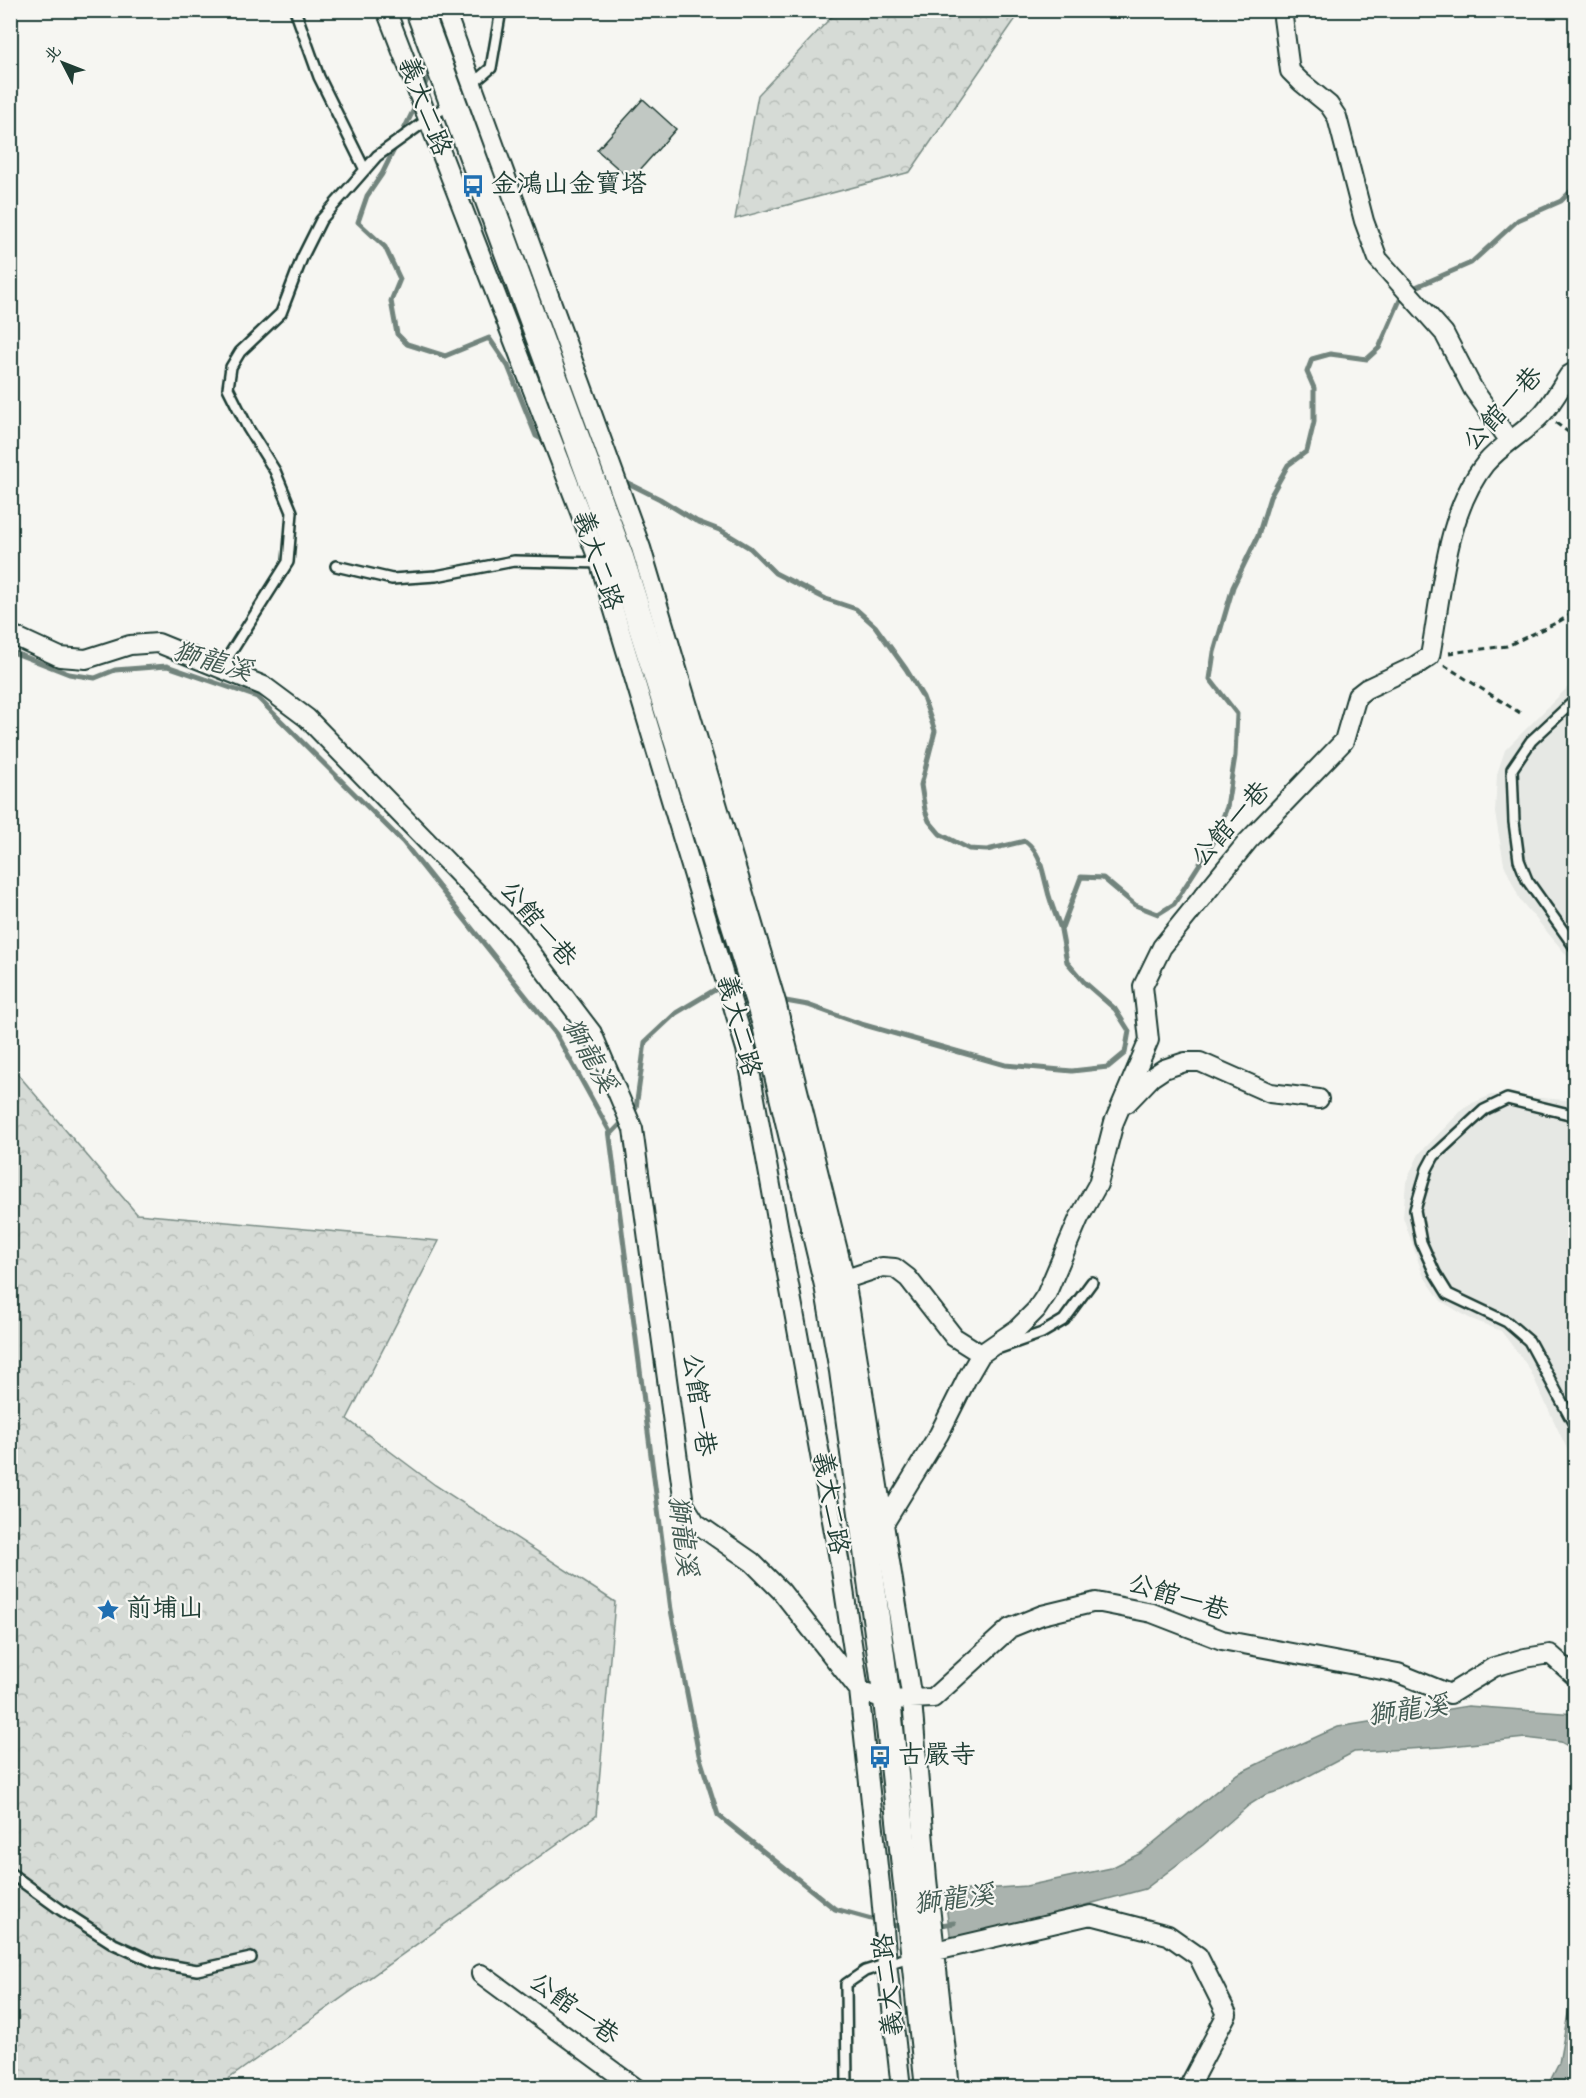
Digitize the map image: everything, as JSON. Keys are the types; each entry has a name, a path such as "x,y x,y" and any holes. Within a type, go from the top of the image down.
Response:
{"street":[{"name":"義大二路","path":"386,10 427,120 620,556 746,1049 841,1570 859,1690 886,1963 902,2088"},
{"name":"義大二路","path":"419,10 463,93"},
{"name":"義大二路","path":"445,10 463,93 620,556 765,1021 836,1282 884,1523 912,1700 917,1881 924,1954 928,2088"},
{"path":"1282,10 1290,71 1329,105 1337,117 1364,221 1378,259 1444,333 1473,389 1509,440"},
{"name":"公館一巷","path":"867,1551 939,1434 981,1354 1017,1329 1036,1310 1046,1295 1079,1218 1098,1184 1114,1122 1149,1040 1143,986 1162,947 1248,841 1344,741 1357,696 1366,689 1415,666 1430,656 1461,504 1485,465 1509,440 1543,413 1569,375 1575,371"},
{"name":"公館一巷","path":"10,634 60,657 86,659 130,645 158,643 264,686 307,718 517,934 591,1033 633,1129 684,1504 696,1523 752,1562 781,1591 859,1690 887,1700 933,1698 1010,1628 1042,1615 1096,1602 1152,1613 1222,1640 1398,1674 1450,1694 1494,1667 1550,1654 1575,1677"},
{"path":"1114,1122 1124,1107 1152,1077 1164,1069 1185,1062 1200,1062 1270,1093 1319,1099"},
{"path":"836,1282 882,1267 895,1268 908,1278 954,1337 981,1354"},
{"name":"義大二路","path":"836,1282 843,1371 887,1700 917,1881"},
{"path":"924,1954 1091,1915 1168,1935 1198,1956 1227,2014 1188,2088"},
{"name":"義大二路","path":"924,1954 950,2088"},
{"name":"公館一巷","path":"481,1974 636,2088"}],"lane":[{"path":"295,10 319,77 365,170"},
{"path":"220,668 288,562 292,512 275,471 248,428 228,388 231,367 240,352 281,313 302,258 321,220 377,156 463,93 491,68 501,10"},
{"path":"336,566 392,579 436,576 513,561 620,556"},
{"path":"1575,699 1531,741 1512,769 1514,822 1519,860 1527,880 1575,949"},
{"path":"1575,1111 1569,1114 1507,1099 1484,1110 1434,1156 1427,1169 1414,1210 1421,1242 1435,1273 1448,1294 1508,1322 1529,1341 1575,1428"},
{"path":"981,1354 1042,1333 1064,1320 1092,1282"},
{"path":"10,1874 114,1944 156,1963 197,1970 251,1958"},
{"path":"847,2088 846,1983 865,1971 886,1963 924,1954"}],"path":[{"path":"1543,413 1575,438"},
{"path":"1430,656 1507,646 1560,621 1575,610"},
{"path":"1430,656 1520,713"}],"shaded area":[{"path":"1575,680 1575,965 1520,900 1504,864 1495,813 1497,774 1505,750"},
{"path":"1491,1095 1575,1101 1575,1466 1529,1368 1501,1331 1469,1318 1441,1301 1423,1275 1403,1217 1406,1182 1419,1154 1466,1106"}],"green space":[{"path":"837,11 1021,11 910,172 735,219 758,95"},
{"path":"10,1065 137,1214 439,1241 347,1419 435,1485 615,1602 596,1816 217,2087 11,2087"}],"water":[{"name":"獅龍溪","path":"1468,1706 1575,1714 1575,1750 1561,1742 1525,1738 1442,1747 1354,1752 1249,1805 1203,1845 1145,1889 951,1941 944,1892 1026,1886 1111,1868 1141,1853 1237,1774 1338,1727"},
{"path":"1575,1976 1575,2087 1547,2087 1559,2063"}],"building":[{"path":"643,99 676,129 631,180 597,150"}],"waterway":[{"path":"422,91 431,70"},
{"path":"417,103 382,174 367,196 358,222 385,247 400,279 391,301 397,334 407,344 445,356 489,338 508,366 536,436 547,442"},
{"path":"1411,289 1471,263 1518,220 1561,201 1576,186"},
{"path":"780,1000 808,1005 861,1024 1005,1065 1072,1071 1108,1067 1125,1053 1129,1031 1115,1009 1084,982 1067,962 1061,930 1081,877 1103,878 1135,905 1158,914 1174,904 1213,843 1227,807 1235,756 1237,714 1210,679 1214,652 1233,587 1258,536 1270,497 1288,465 1307,451 1314,422 1314,388 1307,372 1312,359 1330,354 1367,359 1379,348 1403,293"},
{"path":"622,480 696,521 722,531 750,548 775,573 826,599 856,609 875,626 923,697 935,731 921,785 929,821 940,834 969,849 987,850 1025,841 1040,862 1061,929"},
{"name":"獅龍溪","path":"10,651 69,674 95,678 115,670 167,666 257,697 403,842 556,1034 609,1130 671,1610 699,1755 718,1815 835,1909 904,1928"},
{"path":"610,1135 636,1108 645,1042 676,1013 718,988 724,989"},
{"name":"獅龍溪","path":"934,1926 954,1923"}],"place":[{"name":"金鴻山金寶塔","path":"473,186"},
{"name":"前埔山","path":"108,1610"},
{"name":"古嚴寺","path":"880,1757"}]}
